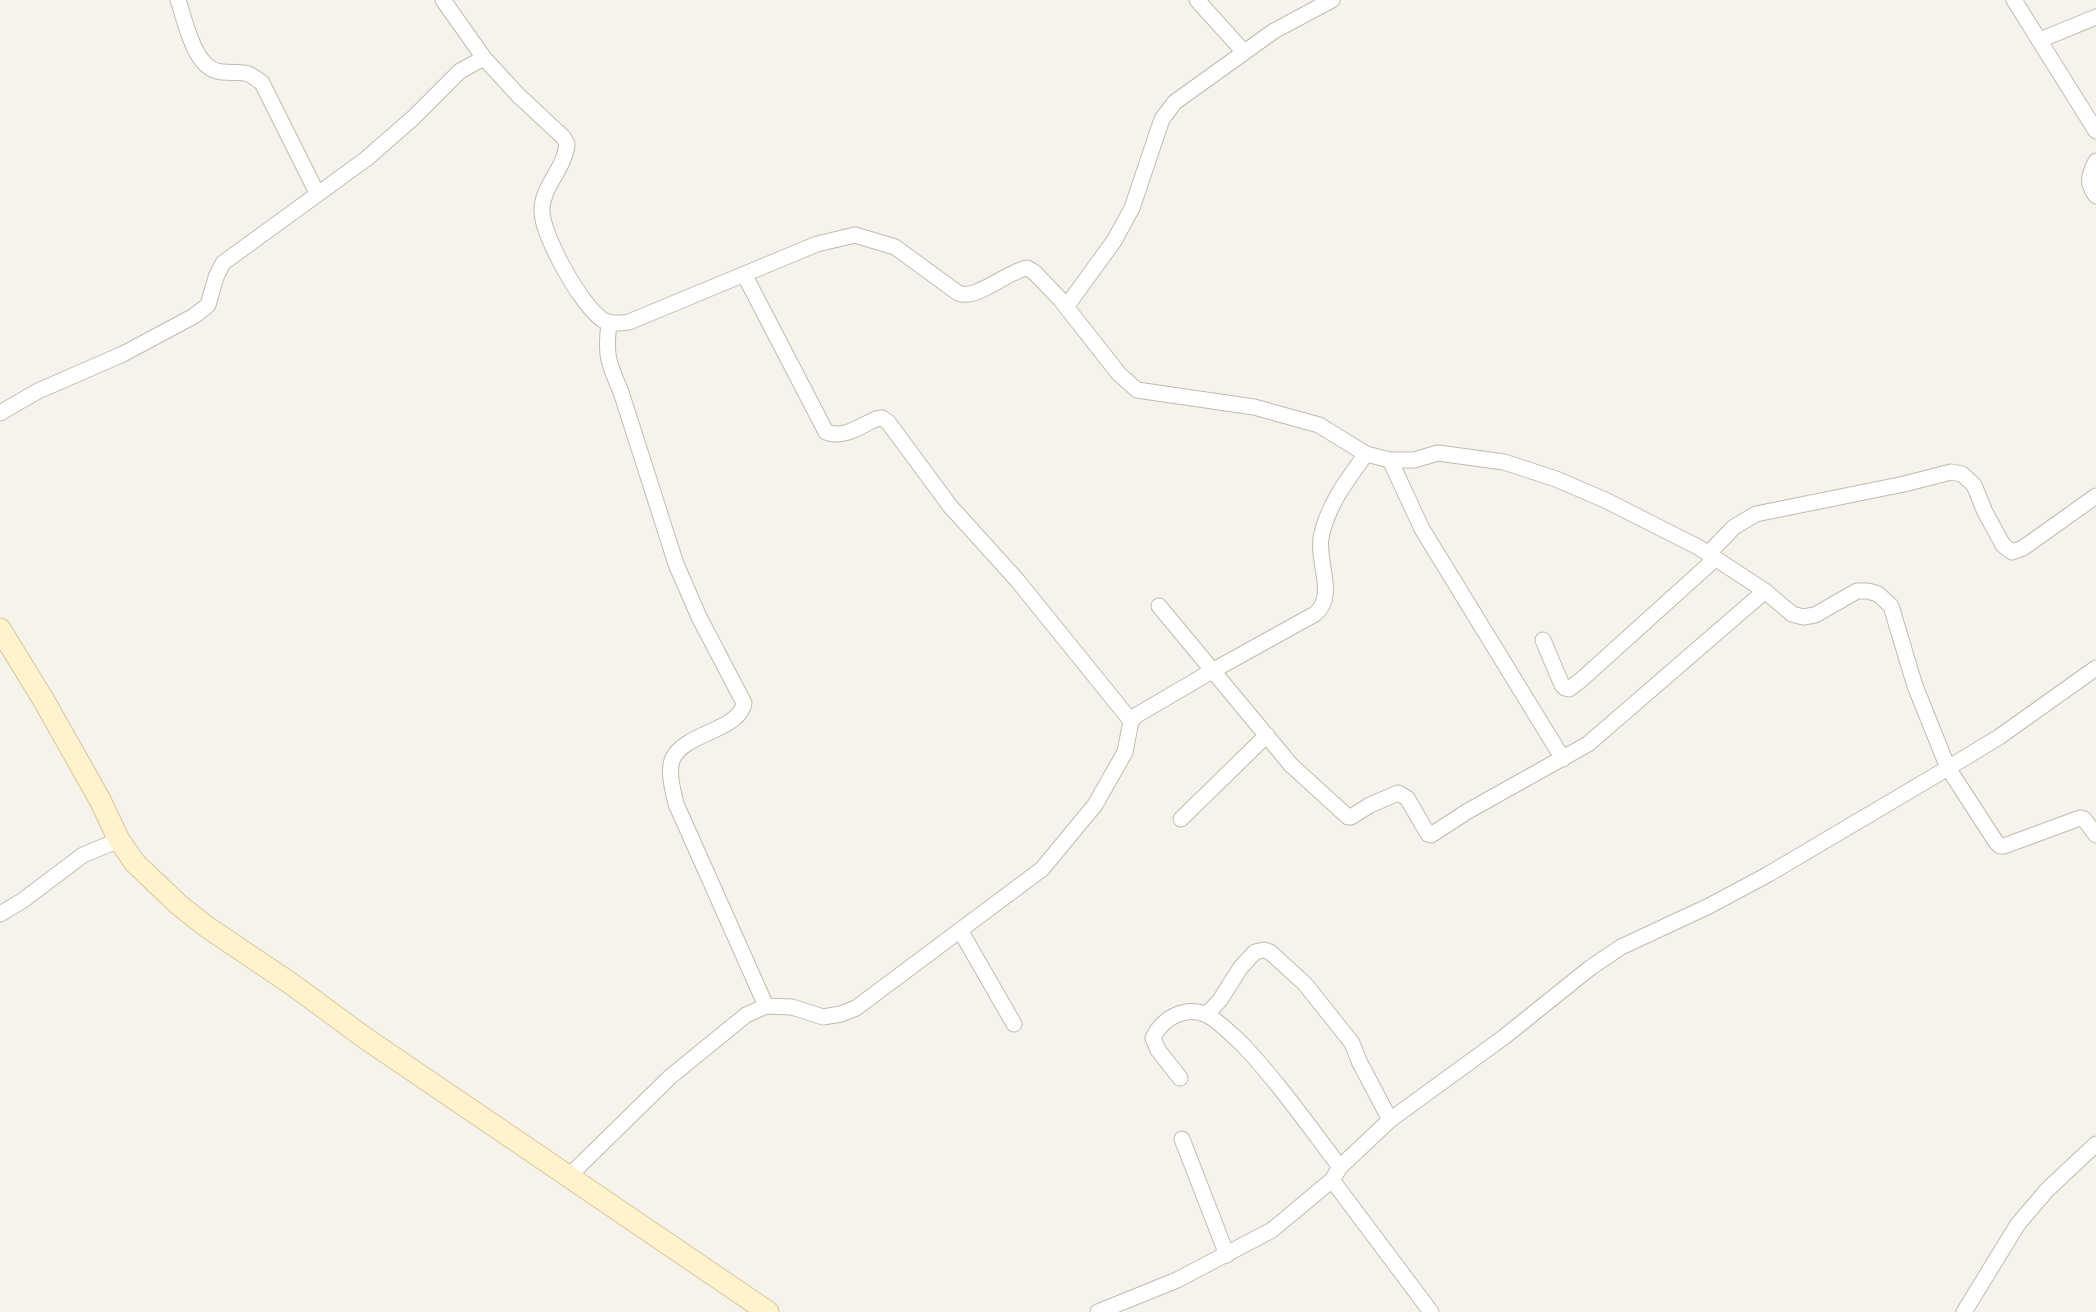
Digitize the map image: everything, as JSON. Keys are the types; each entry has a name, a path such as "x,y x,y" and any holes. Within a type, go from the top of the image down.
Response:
{"street":[{"path":"178,0 196,53 203,63 212,70 221,72 241,71 251,74 262,83 317,193"},
{"path":"442,0 484,58 518,95 568,144 562,164 547,192 542,207 544,222 571,282 596,314 609,322 629,322 817,244 855,236 896,247 958,293 965,296 973,294 1002,277 1027,268 1034,272 1066,307 1119,374 1137,390 1254,407 1319,425 1366,454 1390,460 1414,460 1438,453 1504,462 1556,479 1605,500 1712,556 1765,591 1792,614 1803,617 1815,615 1856,591 1868,591 1885,598 1891,606 1915,686 1948,768 1996,842 2000,846 2080,818 2084,819 2096,835"},
{"path":"1197,0 1244,52"},
{"path":"1066,307 1114,241 1132,208 1162,119 1175,102 1274,31 1332,0"},
{"path":"2014,0 2096,131"},
{"path":"2040,40 2096,16"},
{"path":"0,413 38,391 123,354 194,316 208,305 216,277 224,264 380,147 413,118 460,71 484,58"},
{"path":"2096,161 2088,177 2089,184 2096,196"},
{"path":"744,274 826,432 835,436 842,435 876,418 882,418 888,422 950,506 1017,580 1131,721"},
{"path":"609,322 606,344 609,364 621,392 676,564 699,617 744,703 743,710 736,717 700,736 680,750 673,758 671,768 676,804 766,1006"},
{"path":"569,1176 670,1077 746,1015 766,1006 792,1007 823,1017 841,1014 856,1008 1042,869 1096,805 1125,752 1131,721 1136,715 1321,609 1324,604 1326,590 1321,560 1321,540 1325,522 1340,488 1366,454"},
{"path":"1390,460 1422,529 1562,759"},
{"path":"1542,640 1562,685 1569,689 1581,680 1712,556 1734,526 1756,514 1904,484 1951,472 1962,474 1974,485 1985,512 2003,545 2012,552 2024,548 2096,496"},
{"path":"1159,606 1292,765 1348,817 1398,793 1407,798 1428,834 1431,835 1588,744 1765,591"},
{"path":"0,629 43,699 100,800 119,840 135,863 155,883 207,927 293,985 365,1038 768,1312"},
{"path":"1098,1312 1177,1280 1272,1230 1336,1173 1390,1120 1504,1038 1590,968 1621,947 1709,906 1767,875 1948,768 1999,737 2096,668"},
{"path":"1182,819 1266,735"},
{"path":"0,914 22,901 82,855 119,840"},
{"path":"960,930 1014,1024"},
{"path":"1206,1015 1220,1000 1241,967 1255,952 1264,950 1270,952 1305,984 1352,1043 1359,1061 1390,1120"},
{"path":"1180,1078 1158,1050 1153,1038 1158,1027 1177,1015 1191,1011 1206,1015 1227,1030 1261,1064 1431,1312"},
{"path":"1182,1139 1227,1255"},
{"path":"1964,1312 2018,1224 2047,1190 2096,1144"}]}
